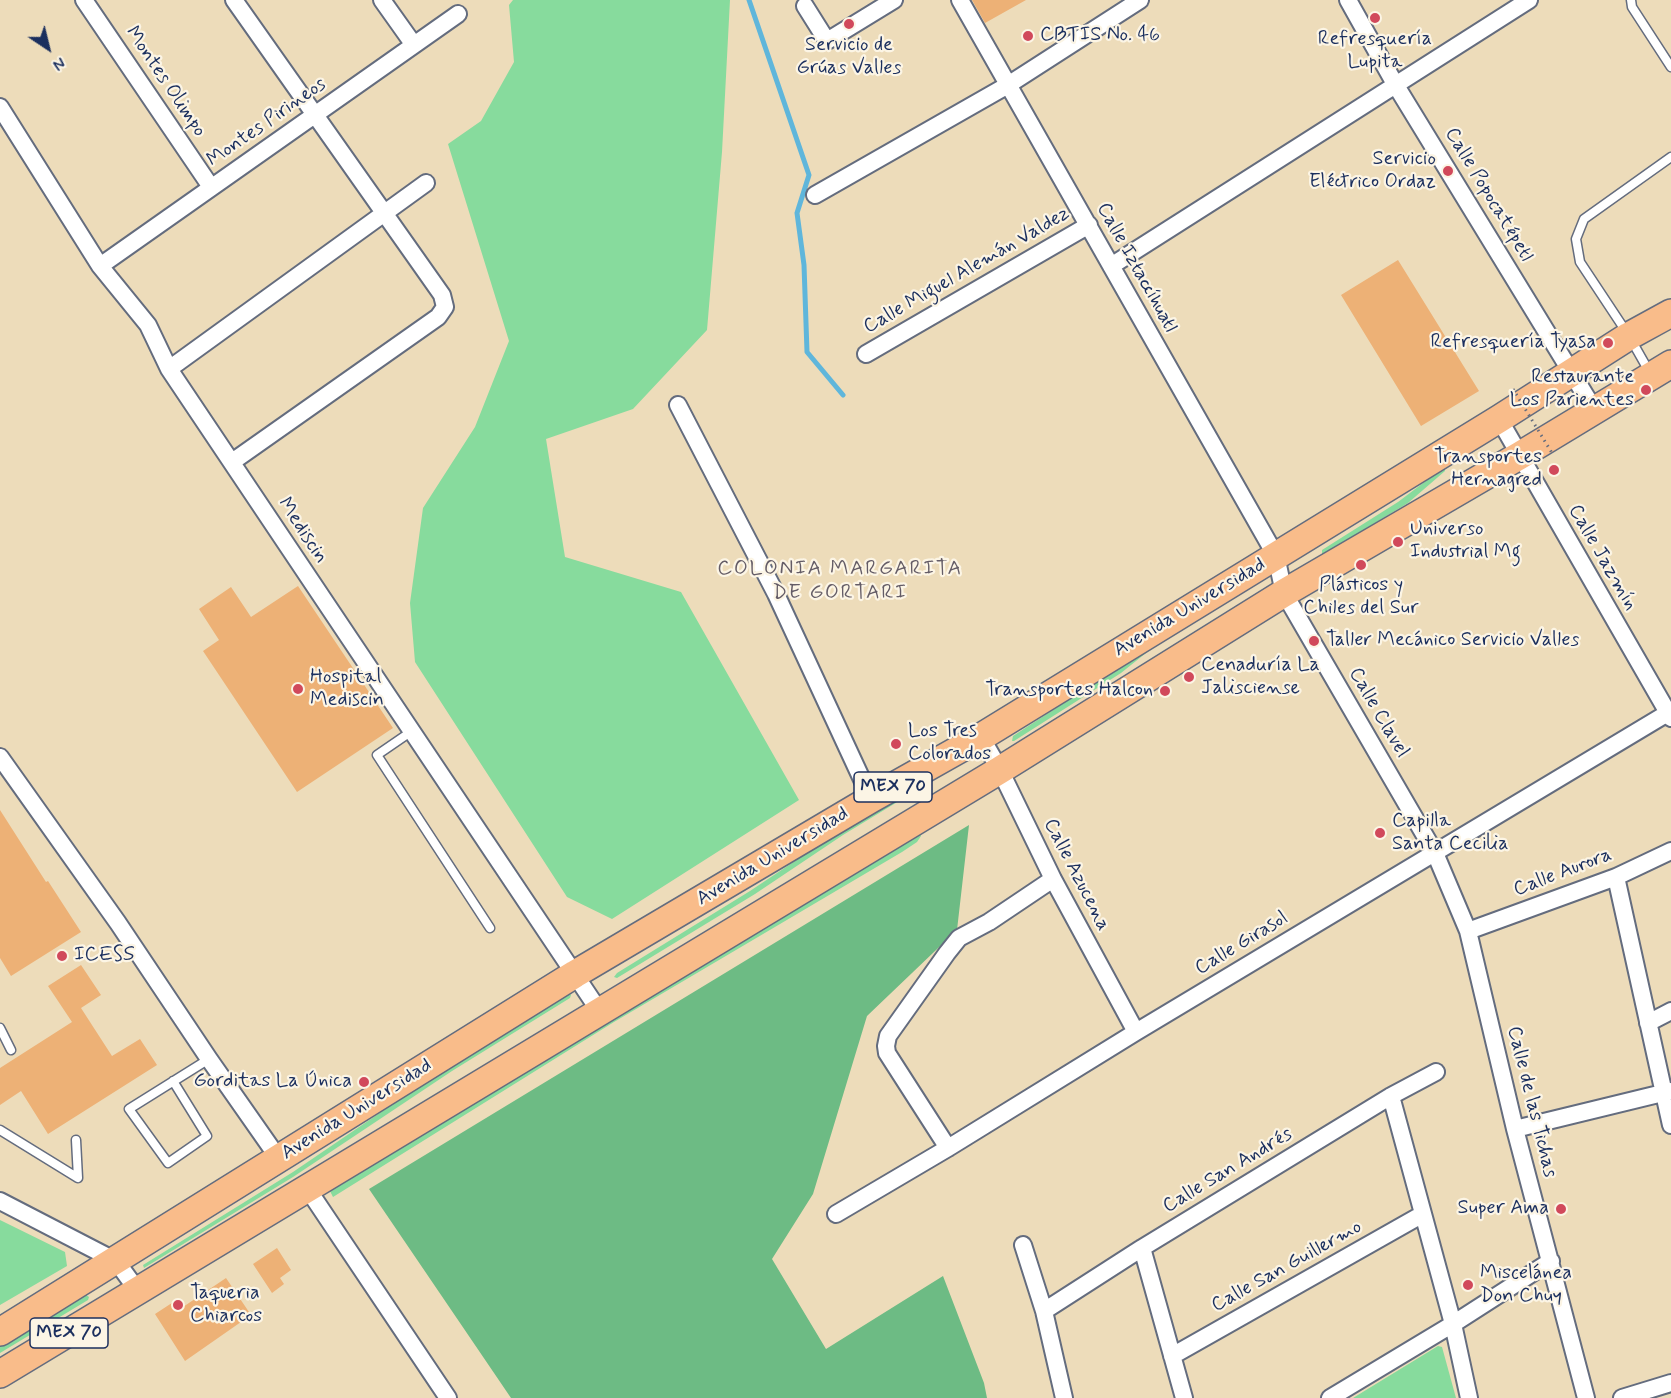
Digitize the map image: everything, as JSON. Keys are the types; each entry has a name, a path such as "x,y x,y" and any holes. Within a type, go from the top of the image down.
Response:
{"main road":[{"name":"Avenida Universidad","path":"0,1332 575,974 871,799 981,737 1572,374 1629,336 1671,313"},
{"name":"Avenida Universidad","path":"0,1374 1000,770 1284,593 1661,370"}],"street":[{"name":"Montes Olimpo","path":"84,0 211,188"},
{"path":"232,462 438,317 445,307 442,295 234,0"},
{"path":"382,0 414,45"},
{"path":"805,6 827,41 894,0"},
{"name":"Calle Iztaccíhuatl","path":"960,0 1276,556 1284,593"},
{"path":"815,195 1008,85 1140,0"},
{"name":"Calle Popocatépetl","path":"1348,0 1395,84 1595,411"},
{"path":"1111,266 1529,0"},
{"name":"Montes Pirineos","path":"100,266 458,14"},
{"name":"Mediscin","path":"0,107 100,266 147,325 169,369 600,1012"},
{"path":"169,369 426,183"},
{"name":"Calle Miguel Alemán Valdez","path":"866,354 1089,225"},
{"path":"678,405 776,594 871,799"},
{"name":"Calle Jazmín","path":"1498,419 1670,714"},
{"name":"Calle Clavel","path":"1284,593 1435,854"},
{"name":"Calle Girasol","path":"836,1214 1136,1032 1670,714"},
{"name":"Calle Azucena","path":"981,737 1000,770 1053,879 1136,1032"},
{"path":"0,757 279,1159"},
{"name":"Calle Aurora","path":"1468,931 1616,877 1671,850"},
{"name":"Calle de las Tichas","path":"1435,854 1468,931 1515,1129 1586,1398"},
{"path":"1616,877 1648,1023 1667,1092 1671,1125"},
{"path":"948,1148 887,1053 888,1036 959,938 989,922 1053,879"},
{"path":"1648,1023 1671,1011"},
{"name":"Calle San Andrés","path":"1044,1311 1142,1248 1391,1096 1436,1072"},
{"path":"1515,1129 1667,1092"},
{"path":"1391,1096 1453,1324 1469,1398"},
{"path":"307,1188 448,1398"},
{"path":"0,1201 116,1261 138,1291"},
{"name":"Calle San Guillermo","path":"1172,1356 1423,1214"},
{"path":"1023,1245 1044,1311 1064,1398"},
{"path":"1142,1248 1184,1398"},
{"path":"1330,1398 1453,1324 1551,1261"},
{"path":"1622,1398 1671,1383"}],"lane":[{"path":"1631,0 1632,7 1671,67"},
{"path":"1661,370 1629,336 1580,262 1576,239 1584,219 1671,157"},
{"path":"412,730 377,755 490,928"},
{"path":"0,1028 11,1050"},
{"path":"174,1081 207,1136 168,1163 129,1109 209,1059"},
{"path":"0,1130 78,1178 76,1140"}],"path":[{"path":"1513,389 1552,453"}],"green space":[{"path":"513,0 730,0 722,152 707,330 633,409 546,439 565,557 681,592 799,800 612,919 567,897 415,662 410,603 423,508 475,427 509,341 448,144 481,121 514,62 509,5"},
{"path":"1443,468 1445,471 1408,503 1322,555 1322,550 1398,502"},
{"path":"1243,591 1151,649 1121,673 1012,741 1013,736 1113,671"},
{"path":"927,781 927,784 843,835 755,894 617,978 614,977 840,831"},
{"path":"969,825 957,930 867,1016 813,1194 772,1259 826,1349 943,1276 984,1383 987,1398 511,1398 369,1189"},
{"path":"919,832 921,836 917,842 902,852 614,1022 333,1197 330,1191 338,1183"},
{"path":"569,993 570,998 452,1071 293,1177 144,1268 143,1265 293,1172 434,1076"},
{"path":"0,1220 65,1252 67,1266 0,1305"},
{"path":"85,1294 89,1297 88,1300 0,1353 0,1345"},
{"path":"1438,1346 1442,1347 1456,1398 1353,1398"}],"building":[{"path":"972,0 1026,0 985,23"},
{"path":"1398,260 1479,391 1421,426 1341,295"},
{"name":"Hospital Mediscin","path":"298,586 393,728 297,792 203,651 219,640 199,609 231,587 251,617"},
{"path":"0,810 81,932 11,976 0,958"},
{"path":"81,965 101,995 81,1008 112,1056 140,1039 157,1065 48,1134 21,1091 0,1105 0,1068 72,1022 48,986"},
{"path":"277,1248 291,1270 280,1278 284,1284 272,1293 253,1264"},
{"path":"226,1278 251,1315 185,1361 155,1314 178,1299 183,1307"}],"waterway":[{"path":"749,0 809,175 797,213 804,265 807,352 843,395"}],"place":[{"name":"Refresquería Lupita","path":"1375,18"},
{"name":"Servicio de Grúas Valles","path":"849,24"},
{"name":"CBTIS No. 46","path":"1028,36"},
{"name":"Servicio Eléctrico Ordaz","path":"1448,171"},
{"name":"Refresquería Tyasa","path":"1608,343"},
{"name":"Restaurante Los Parientes","path":"1646,390"},
{"name":"Transportes Hernagred","path":"1554,470"},
{"name":"Universo Industrial Mg","path":"1398,542"},
{"name":"Plásticos y Chiles del Sur","path":"1361,565"},
{"name":"Taller Mecánico Servicio Valles","path":"1314,641"},
{"name":"Cenaduría La Jalisciense","path":"1189,677"},
{"name":"Hospital Mediscin","path":"298,689"},
{"name":"Transportes Halcon","path":"1165,691"},
{"name":"Los Tres Colorados","path":"896,744"},
{"name":"Capilla Santa Cecilia","path":"1380,833"},
{"name":"ICESS","path":"62,956"},
{"name":"Gorditas La Única","path":"364,1082"},
{"name":"Super Ama","path":"1561,1209"},
{"name":"Miscelánea Don Chuy","path":"1468,1285"},
{"name":"Taqueria Chiarcos","path":"178,1305"}],"district":[{"name":"COLONIA MARGARITA DE GORTARI","path":"840,582"}]}
